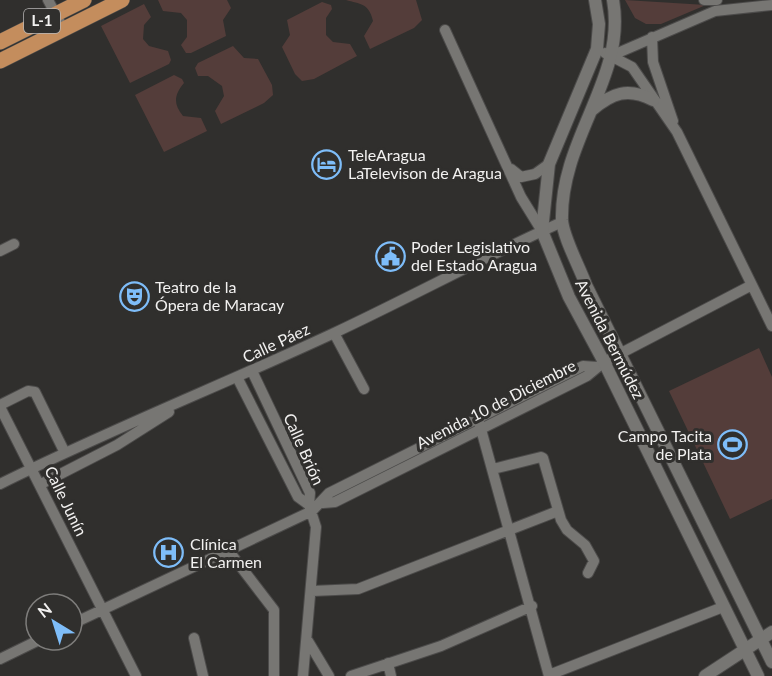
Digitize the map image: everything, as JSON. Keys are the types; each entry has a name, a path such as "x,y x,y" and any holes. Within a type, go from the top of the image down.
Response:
{"main road":[{"name":"L-1","path":"0,42 84,0"},
{"name":"L-1","path":"0,61 122,0"}],"street":[{"path":"48,0 63,30"},
{"name":"Avenida Bermúdez","path":"595,0 598,24 597,49 549,164 542,231 600,364 758,676"},
{"name":"Avenida Bermúdez","path":"614,0 617,33 613,56 589,113 567,175 562,222 586,285 772,664"},
{"path":"704,0 715,4 772,5"},
{"path":"613,56 715,4"},
{"path":"445,30 521,197 542,231"},
{"path":"652,37 653,62 677,132 750,286 772,326"},
{"path":"597,49 632,67 677,132"},
{"path":"589,113 609,96 622,92 637,93 653,99"},
{"path":"509,167 521,177 536,174 549,164"},
{"name":"Calle Páez","path":"0,484 134,420 193,398 334,333 562,222"},
{"path":"0,250 14,244"},
{"name":"Avenida 10 de Diciembre","path":"84,619 323,503 329,494 480,424 583,366 600,364 750,286"},
{"path":"334,333 364,389"},
{"name":"Calle Brión","path":"252,370 310,493 311,508"},
{"name":"Calle Brión","path":"237,378 298,497 311,508"},
{"path":"0,406 28,392 35,392 65,453"},
{"path":"41,484 117,445 193,398"},
{"name":"Calle Junín","path":"0,406 136,676"},
{"path":"480,424 508,530 532,606 549,675 723,607"},
{"path":"270,445 284,438"},
{"path":"493,470 541,457 546,464 558,511 567,530 585,545 594,561 588,573"},
{"path":"303,676 308,641 316,527 311,508"},
{"path":"312,591 358,589 558,511"},
{"path":"228,550 274,610 274,676"},
{"path":"351,676 441,646 532,606"},
{"path":"705,676 772,632"},
{"path":"194,638 202,676"},
{"path":"308,641 329,676"},
{"path":"0,659 24,647"},
{"path":"388,663 391,676"},
{"path":"758,676 772,664"}],"shaded area":[{"path":"158,0 227,0 231,8 223,20 226,36 191,53 186,53 181,45 187,37 187,20 181,13 163,11"},
{"path":"346,0 416,0 422,20 414,28 370,49 364,36 373,21 371,15 363,5"},
{"path":"625,0 706,5 661,24 646,24 635,18"},
{"path":"322,2 331,5 332,9 326,18 326,35 333,42 350,44 357,56 314,79 302,81 295,74 282,47 290,35 287,20"},
{"path":"144,4 151,17 144,25 143,39 149,46 168,51 171,60 169,64 130,83 101,26"},
{"path":"233,46 244,58 258,59 272,85 273,95 264,103 221,124 215,111 224,96 222,86 208,76 198,76 195,68 198,63"},
{"path":"174,75 182,79 184,83 176,100 180,112 183,116 201,118 207,131 164,152 135,95"},
{"name":"Campo Tacita de Plata","path":"759,348 772,377 772,499 730,519 669,391"}],"place":[{"name":"TeleAragua LaTelevison de Aragua","path":"327,164"},
{"name":"Poder Legislativo del Estado Aragua","path":"390,256"},
{"name":"Teatro de la Ópera de Maracay","path":"134,296"},
{"name":"Campo Tacita de Plata","path":"733,445"},
{"name":"Clínica El Carmen","path":"169,553"}]}
